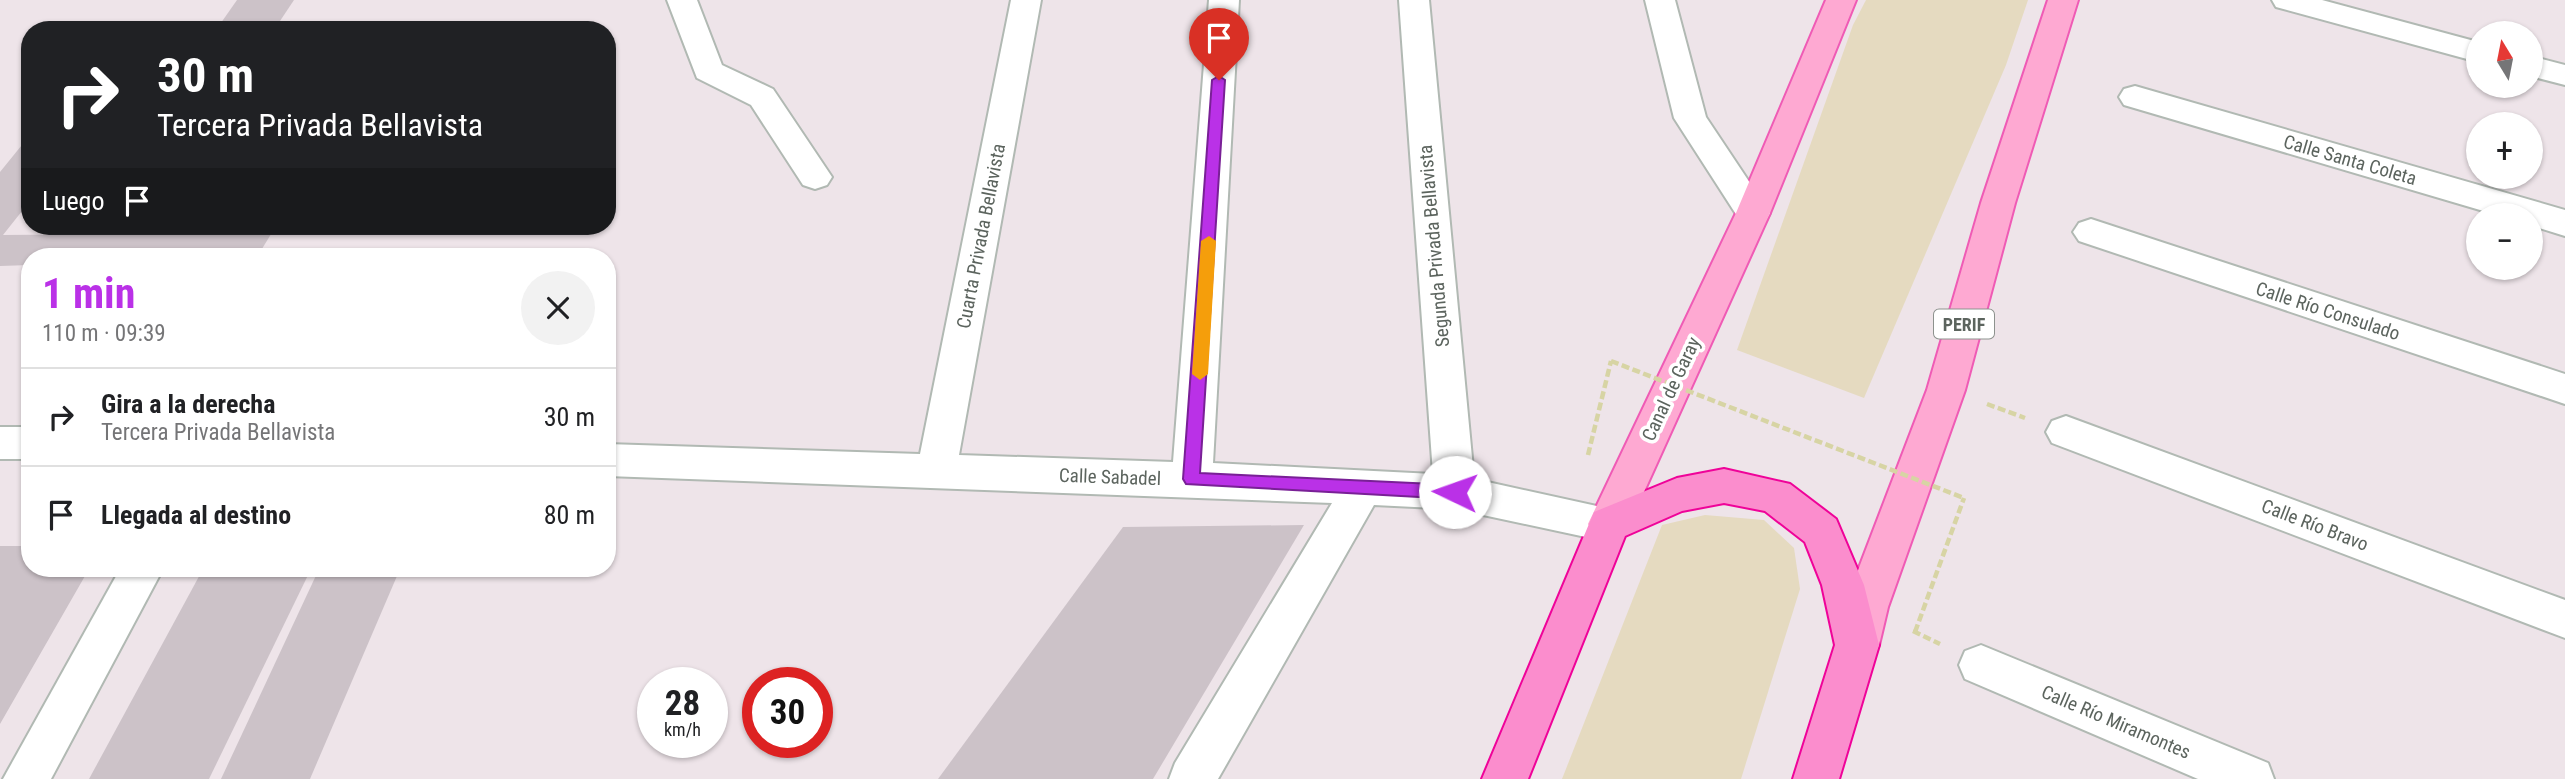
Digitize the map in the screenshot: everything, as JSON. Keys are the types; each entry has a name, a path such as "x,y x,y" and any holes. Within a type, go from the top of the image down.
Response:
{"highway":[{"path":"1609,524 1677,495 1724,486 1776,496 1821,531 1861,626"},
{"name":"Canal de Garay","path":"1504,779 1609,524"},
{"name":"PERIF","path":"1816,779 1861,626"}],"main road":[{"name":"Canal de Garay","path":"1609,524 1753,213 1842,0"},
{"name":"PERIF","path":"1861,626 1946,390 1998,203 2063,0"}],"street":[{"path":"682,0 709,72 762,97 815,177"},
{"name":"Cuarta Privada Bellavista","path":"936,472 1026,0"},
{"path":"1192,479 1224,0"},
{"name":"Segunda Privada Bellavista","path":"1414,0 1455,492"},
{"path":"1660,0 1690,117 1753,213"},
{"path":"2287,0 2466,49"},
{"path":"2543,69 2565,75"},
{"name":"Calle Santa Coleta","path":"2136,97 2565,223"},
{"name":"Calle Río Consulado","path":"2091,232 2565,390"},
{"name":"Calle Río Bravo","path":"2066,432 2565,619"},
{"path":"0,443 21,443"},
{"name":"Calle Sabadel","path":"616,460 1192,479 1455,492 1609,524"},
{"path":"1192,779 1362,488"},
{"path":"26,779 138,577"},
{"name":"Calle Río Miramontes","path":"1981,665 2251,779"}],"path":[{"path":"1587,460 1611,361 1964,498 1915,632"},
{"path":"1946,390 2066,432"},
{"path":"1861,626 1915,632 1981,665"}],"shaded area":[{"path":"1866,0 2028,0 2006,65 1864,398 1737,350 1853,25"},
{"path":"1705,515 1764,520 1794,548 1800,589 1741,779 1562,779 1662,525"}],"building":[{"path":"237,0 294,0 280,21 222,21"},
{"path":"21,146 21,212 3,235 270,235 263,248 21,248 21,265 0,266 0,172"},
{"path":"1304,525 1153,779 938,779 1123,527"},
{"path":"0,546 21,546 21,577 84,577 0,724"},
{"path":"199,577 307,577 209,779 89,779"},
{"path":"315,577 397,577 310,779 221,779"}],"slow traffic":[{"path":"1200,374 1209,241"}],"route":[{"path":"1219,80 1192,479 1455,492"}]}
